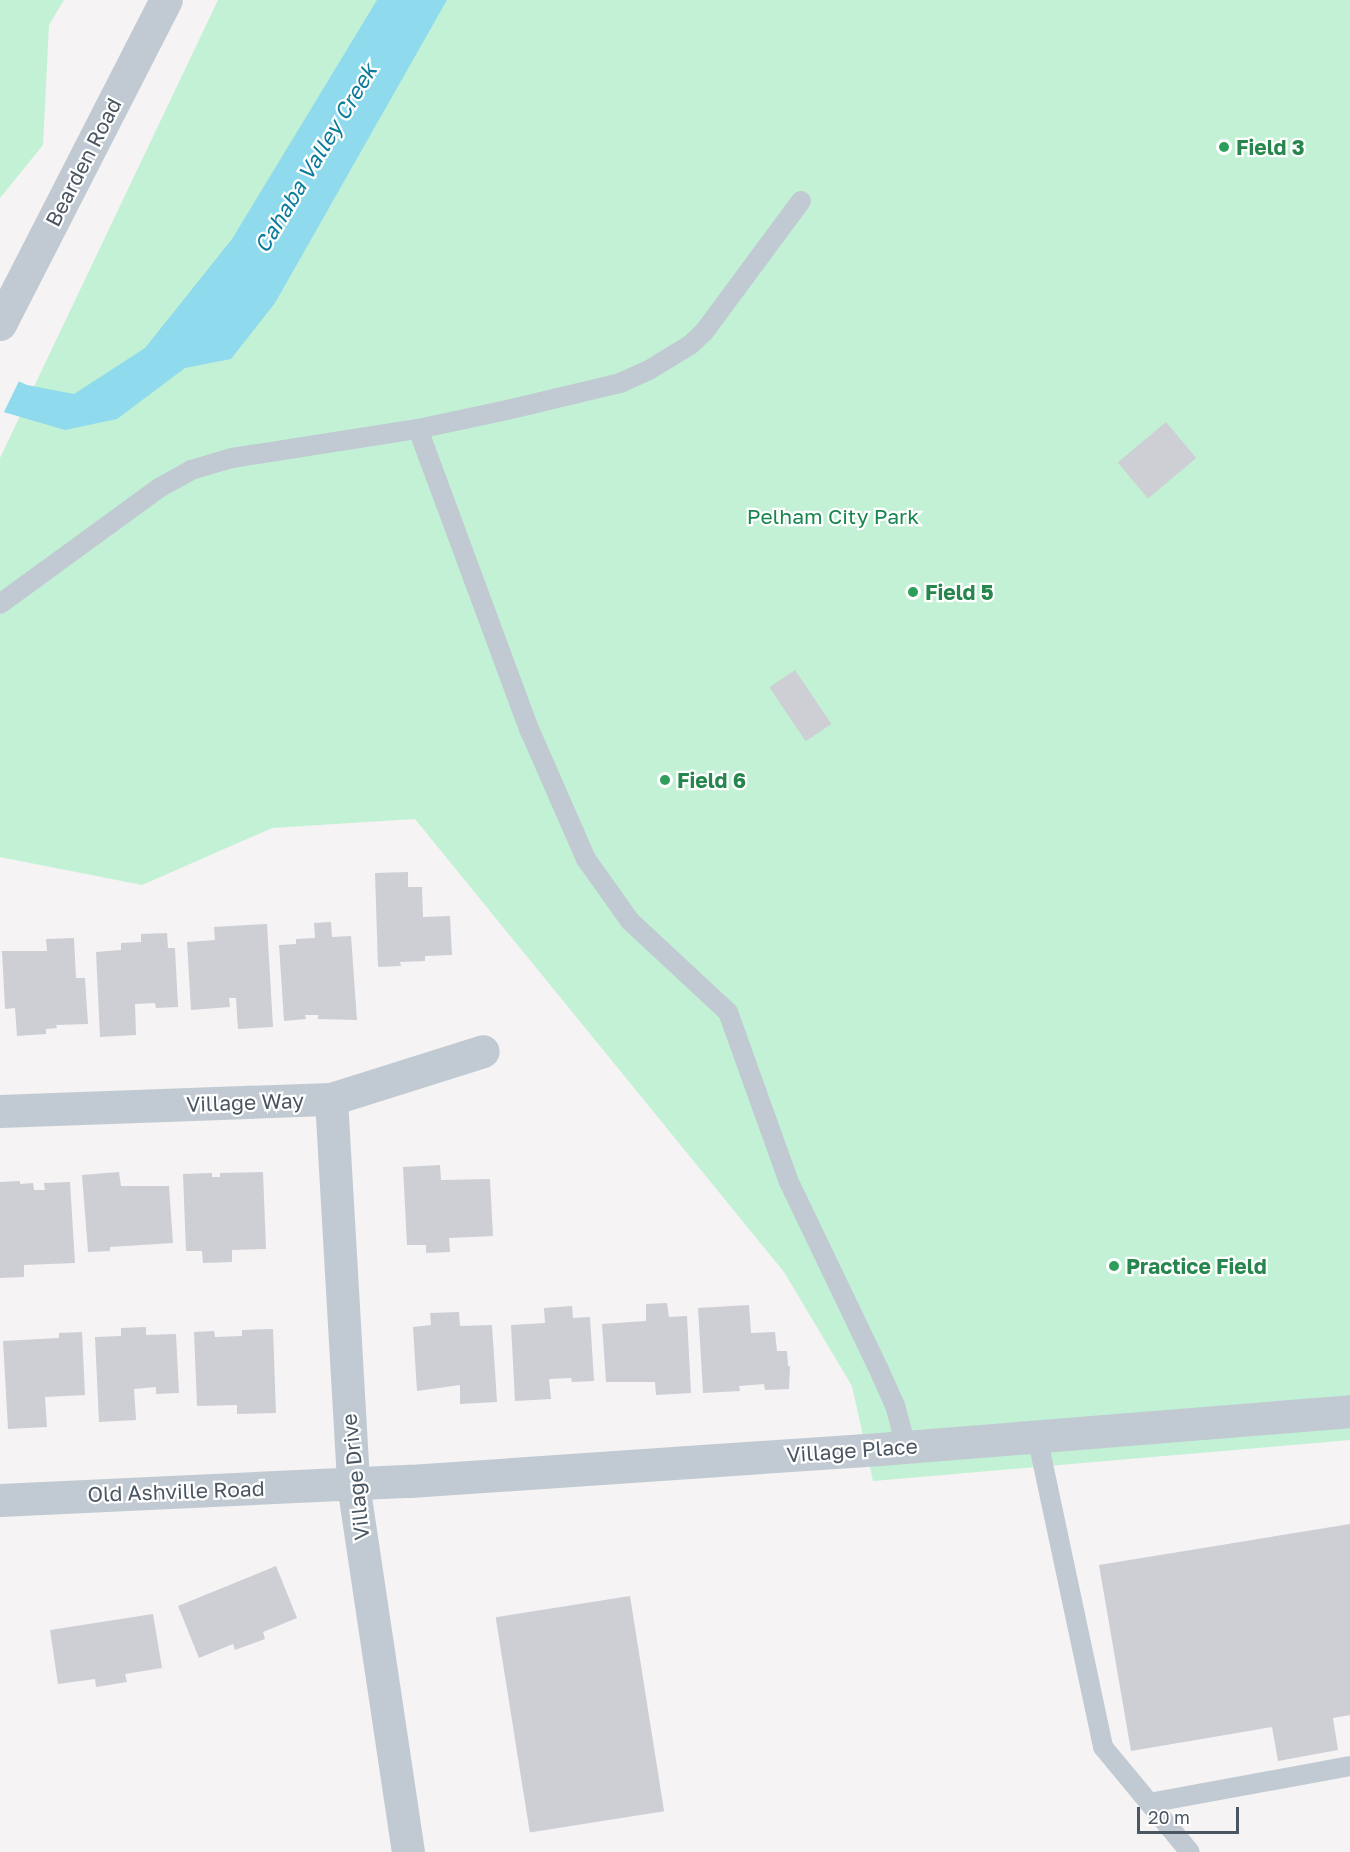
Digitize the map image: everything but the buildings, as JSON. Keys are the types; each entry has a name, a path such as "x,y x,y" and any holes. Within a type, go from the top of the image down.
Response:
{"street":[{"name":"Bearden Road","path":"3,318 166,0"},
{"name":"Village Way","path":"0,1111 331,1099 483,1051"},
{"name":"Village Drive","path":"331,1099 353,1484 408,1852"},
{"name":"Village Place","path":"353,1484 906,1446 1350,1411"},
{"name":"Old Ashville Road","path":"0,1500 353,1484"}],"lane":[{"path":"0,604 159,488 191,470 232,458 418,429 620,383 649,370 690,345 704,332 801,201"},
{"path":"418,429 530,731 586,859 630,921 728,1012 789,1182 895,1405 906,1446"},
{"path":"1037,1436 1103,1747 1190,1852"},
{"path":"1149,1803 1350,1766"}],"green space":[{"path":"0,0 64,0 49,25 43,145 0,198"},
{"name":"Pelham City Park","path":"218,0 1350,0 1350,1440 873,1481 852,1386 784,1272 415,819 272,828 142,885 0,857 0,458"}],"water":[{"name":"Cahaba Valley Creek","path":"377,0 447,0 275,303 231,359 185,368 117,419 65,430 0,411 0,373 27,385 74,394 145,348 232,239"}],"pier":[{"path":"0,370 20,379 3,414 0,414"}],"place":[{"name":"Field 3","path":"1224,147"},
{"name":"Field 5","path":"913,592"},
{"name":"Field 6","path":"665,780"},
{"name":"Practice Field","path":"1114,1266"}]}
